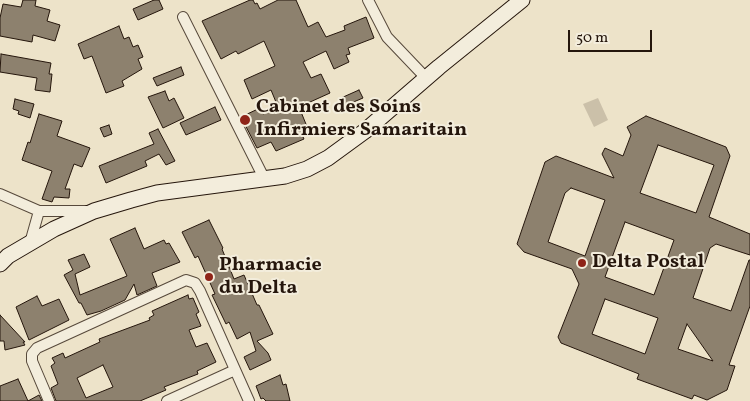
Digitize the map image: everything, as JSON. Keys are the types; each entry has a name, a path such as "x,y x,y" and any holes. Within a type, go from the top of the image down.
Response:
{"street":[{"path":"368,0 387,37 426,79"},
{"path":"0,264 8,256 54,229 94,211 157,193 265,180 307,169 328,158 365,131 517,2"},
{"path":"183,17 265,180"},
{"path":"0,194 39,211 94,211"},
{"path":"30,243 39,211"},
{"path":"49,401 32,361 32,354 37,348 186,280 195,283 200,291 249,401"},
{"path":"167,401 235,370"}],"shaded area":[{"path":"598,98 608,120 594,127 583,104"}],"building":[{"path":"23,0 36,0 35,6 50,10 47,21 60,25 55,41 33,35 32,42 0,36 0,18 3,4 21,7"},
{"path":"154,0 159,0 163,9 138,20 133,9"},
{"path":"253,0 255,4 257,3 260,9 278,0 296,0 308,27 318,22 326,37 345,30 344,26 366,17 374,38 348,48 350,54 346,55 349,62 334,69 326,51 303,62 311,78 321,74 330,93 299,107 310,134 303,137 304,139 276,151 271,142 257,148 241,117 260,108 263,114 278,107 271,90 252,99 244,80 275,66 264,41 238,54 236,51 221,59 202,21"},
{"path":"119,26 124,39 129,37 133,47 138,45 143,57 138,59 142,69 122,81 124,86 106,93 92,56 84,59 78,44"},
{"path":"1,54 51,63 49,74 52,74 50,92 35,90 37,78 0,72"},
{"path":"181,67 184,75 157,86 153,78"},
{"path":"359,90 363,98 344,106 341,98"},
{"path":"165,91 169,101 174,98 184,118 163,128 148,97"},
{"path":"15,99 34,104 30,118 18,114 19,111 13,109"},
{"path":"215,107 221,120 186,135 180,123"},
{"path":"39,114 62,121 57,136 90,148 82,167 74,164 65,189 70,189 69,198 54,197 52,202 42,199 52,171 22,160 28,142 30,143"},
{"name":"Delta Postal","path":"646,116 726,147 730,156 709,217 750,234 750,255 716,244 710,248 693,298 731,311 750,260 750,306 729,365 735,366 727,390 707,400 694,395 692,399 637,379 639,374 561,343 558,337 579,284 572,269 524,252 517,244 545,162 556,156 614,178 602,154 605,148 623,156 631,135 627,127","holes":["658,145 714,165 696,213 640,193","571,188 605,200 585,256 548,242 565,193","625,222 674,240 654,295 605,277","605,299 658,318 645,354 592,334","687,324 713,361 678,349"]},
{"path":"109,125 112,134 104,137 100,128"},
{"path":"158,129 175,161 166,165 159,154 145,161 147,166 106,183 99,166 154,144 149,133"},
{"path":"209,220 223,248 234,279 244,275 257,305 259,305 273,334 257,341 268,353 271,360 250,370 244,357 256,351 250,332 237,339 229,322 226,324 212,295 215,294 198,256 195,258 182,232"},
{"path":"135,228 144,249 164,240 166,244 169,243 180,262 152,273 157,286 137,295 134,284 125,300 87,315 64,275 73,270 68,260 84,254 90,267 75,274 80,295 127,276 110,239"},
{"path":"188,295 189,299 193,298 199,312 196,314 201,326 189,330 196,347 207,343 216,362 197,371 198,374 164,387 166,390 140,401 56,401 51,388 58,384 51,366 55,363 52,358 63,353 65,358 100,342 99,339 150,320 149,318 154,315 152,311","holes":["103,365 113,387 86,398 77,378"]},
{"path":"37,296 42,306 59,299 69,320 29,340 16,307"},
{"path":"0,315 25,342 23,342 25,345 5,350 4,341 0,341"},
{"path":"280,375 283,385 286,384 290,401 266,401 263,398 261,399 256,386"},
{"path":"18,379 28,401 0,401 0,386"},
{"path":"39,395 42,401 28,401"}],"place":[{"name":"Cabinet des Soins Infirmiers Samaritain","path":"245,120"},
{"name":"Delta Postal","path":"582,263"},
{"name":"Pharmacie du Delta","path":"209,277"}]}
